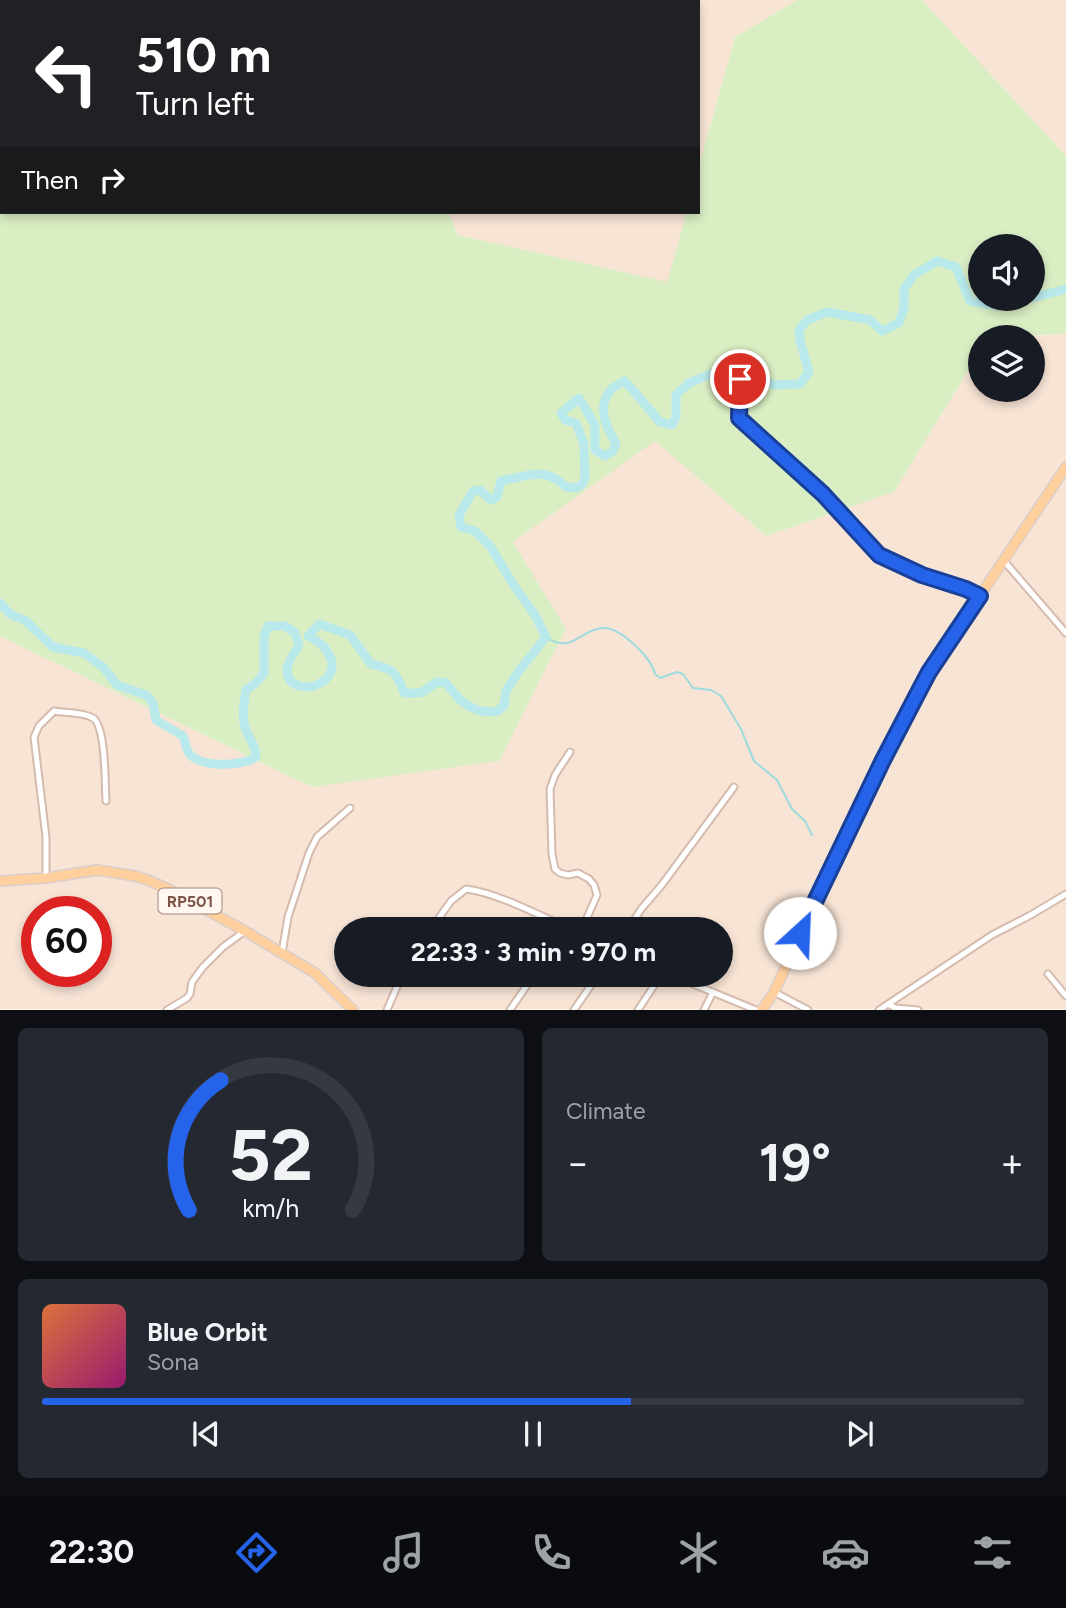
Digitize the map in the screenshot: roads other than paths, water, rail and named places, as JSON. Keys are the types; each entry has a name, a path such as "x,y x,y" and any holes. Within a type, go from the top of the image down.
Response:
{"main road":[{"path":"762,1010 774,992 882,762 929,672 1066,467"},
{"name":"RP501","path":"0,881 46,878 97,870 135,876 170,890 315,973 353,1010"}],"street":[{"path":"740,379 739,418 823,494 879,555 922,575 980,596"},
{"path":"1004,561 1066,633"},
{"path":"46,878 46,837 34,737 39,726 54,711 90,717 98,724 102,735 106,801"},
{"path":"570,752 555,775 550,789 551,854 555,869 560,873 578,873 594,885 597,895 587,917"},
{"path":"636,917 734,787"},
{"path":"282,953 288,917 309,853 317,837 350,808"},
{"path":"440,917 451,901 466,889 477,890 541,917"},
{"path":"879,1010 992,935 1066,894"},
{"path":"167,1010 187,998 192,982 203,967 223,947 245,931"},
{"path":"1048,974 1066,996"},
{"path":"387,1010 397,987"},
{"path":"510,1010 526,987"},
{"path":"574,1010 590,987"},
{"path":"638,1010 653,987"},
{"path":"701,987 756,1010"},
{"path":"704,1010 713,992"},
{"path":"774,992 808,1010"},
{"path":"888,1003 895,1008 918,1010"}],"waterway":[{"path":"0,603 10,614 26,621 53,647 84,653 103,667 117,685 146,695 153,703 156,720 183,736 188,752 193,757 210,763 241,763 256,757 243,715 246,690 264,673 264,636 268,626 285,626 295,633 299,645 287,670 289,678 297,685 306,687 318,684 324,681 331,671 331,659 327,651 319,642 308,636 319,624 350,635 371,664 393,672 404,693 421,693 437,682 446,683 459,699 469,706 477,710 498,711 504,705 506,691 518,672 546,637 535,615 490,546 475,531 461,527 459,515 473,491 480,490 491,500 497,497 501,481 535,474 550,476 566,487 577,488 582,484 585,478 584,444 576,423 565,420 561,413 579,398 595,425 595,450 605,456 613,451 616,444 606,425 604,404 610,391 624,381 660,422 672,425 676,417 676,395 689,383 720,370 740,372 774,385 800,384 809,372 799,330 807,320 827,312 870,320 882,331 899,323 904,308 904,289 914,275 937,261 956,267 968,296"},
{"path":"1045,295 1066,289"},
{"path":"546,637 563,643 595,629 610,629 634,645 660,678 677,672 683,674 693,688 711,690 721,696 741,729 754,761 777,780 792,809 805,821 812,835"}]}
